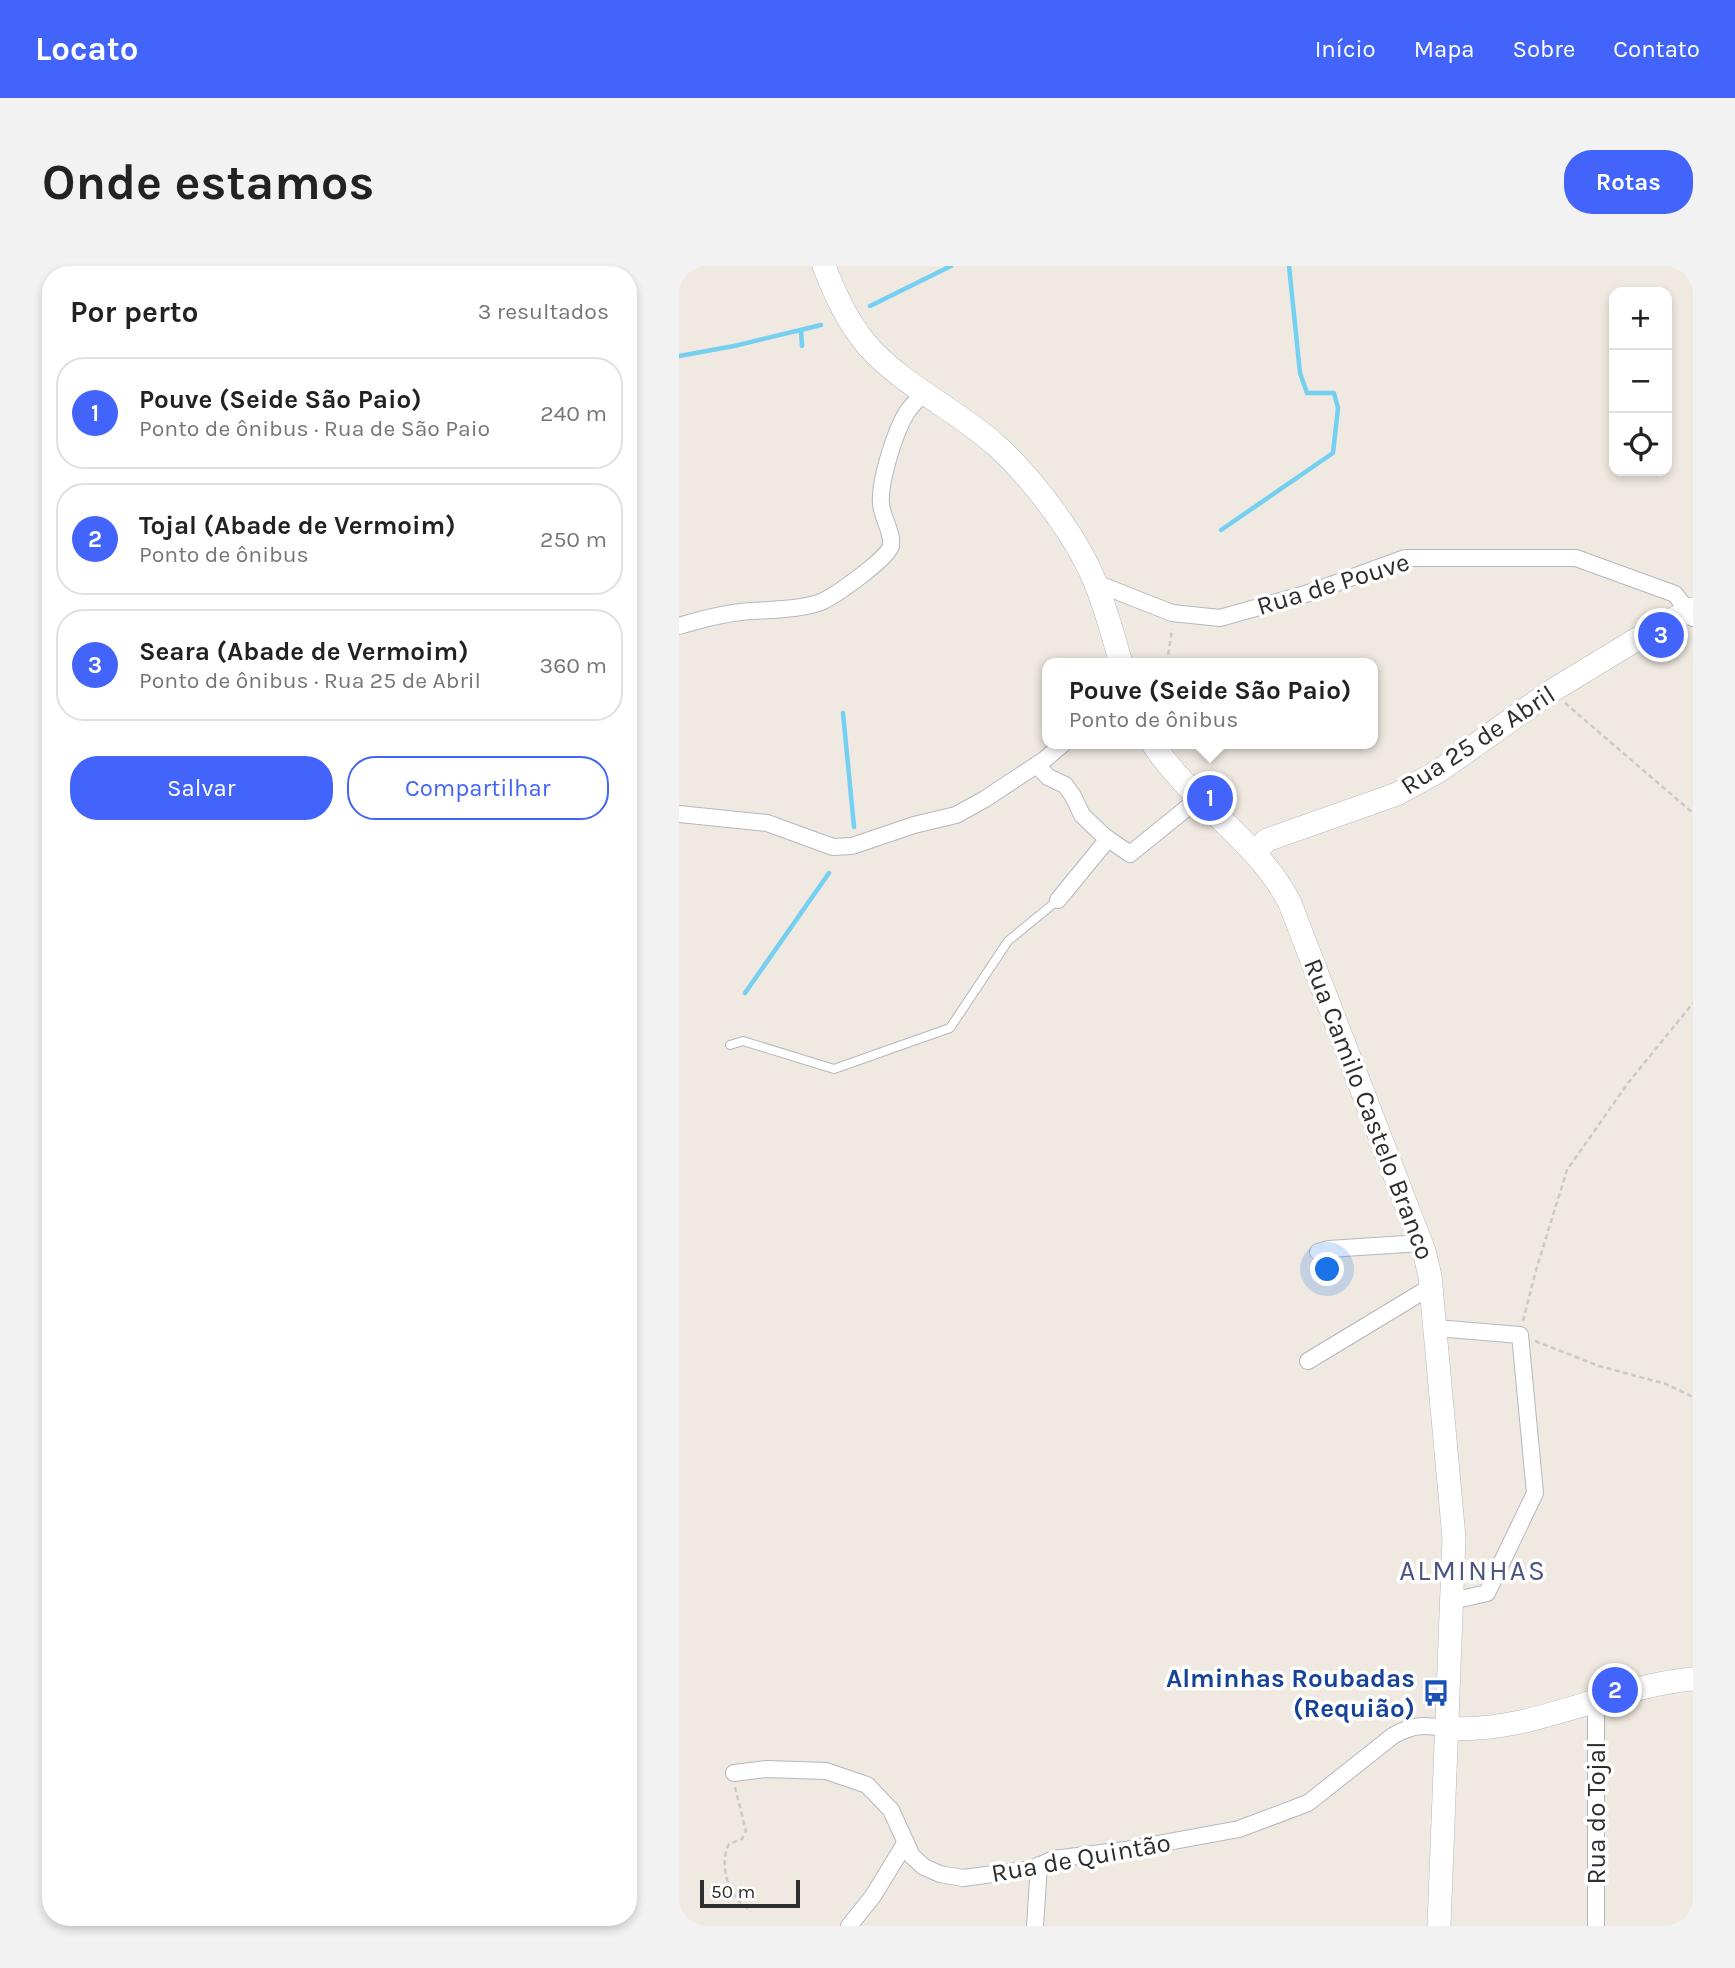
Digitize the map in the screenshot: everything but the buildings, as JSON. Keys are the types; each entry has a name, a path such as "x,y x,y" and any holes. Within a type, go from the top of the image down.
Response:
{"main road":[{"path":"824,266 843,310 866,343 887,364 981,432 1020,470 1071,535 1096,583 1119,658"},
{"name":"Rua 25 de Abril","path":"1255,852 1267,840 1397,794 1439,771 1550,692 1657,627 1691,613"},
{"name":"Rua Camilo Castelo Branco","path":"1157,749 1198,799 1255,852 1283,890 1294,912 1421,1243 1431,1286 1436,1328 1454,1538 1439,1926"},
{"path":"1446,1728 1496,1726 1545,1716 1670,1681 1693,1679"}],"street":[{"path":"679,626 705,618 741,612 776,611 822,601 872,568 888,553 892,543 881,505 882,486 893,446 907,413 924,392"},
{"name":"Rua de Pouve","path":"1096,583 1171,613 1220,618 1309,593 1405,558 1576,558 1675,594 1691,613"},
{"path":"679,814 767,823 833,847 852,846 914,825 956,815 1037,765 1057,749"},
{"path":"1037,765 1048,778 1065,785 1082,815 1108,839 1130,854 1198,799"},
{"path":"1058,900 1108,839"},
{"path":"1318,1252 1421,1243"},
{"path":"1308,1361 1431,1286"},
{"path":"1436,1328 1520,1335 1535,1493 1487,1593 1452,1601"},
{"name":"Rua do Tojal","path":"1596,1701 1596,1926"},
{"name":"Rua de Quintão","path":"734,1773 766,1769 804,1770 839,1774 867,1785 891,1810 912,1856 924,1867 940,1874 963,1878 1031,1869 1054,1859 1125,1850 1239,1829 1308,1803 1394,1735 1410,1727 1428,1725 1446,1728"},
{"path":"849,1926 873,1896 906,1842"},
{"path":"1035,1926 1039,1865"}],"lane":[{"path":"730,1045 743,1041 834,1069 950,1028 1008,940 1058,900"}],"path":[{"path":"1168,658 1173,634 1171,613"},
{"path":"1563,701 1693,813"},
{"path":"1693,1003 1628,1083 1567,1170 1536,1270 1520,1335 1599,1366 1667,1384 1693,1397"},
{"path":"734,1773 735,1789 746,1831 742,1839 729,1844 724,1860 734,1896 751,1911"}],"waterway":[{"path":"870,306 951,266"},
{"path":"1221,530 1333,453 1338,408 1334,393 1307,393 1300,373 1289,266"},
{"path":"679,356 821,325"},
{"path":"801,330 802,346"},
{"path":"843,713 854,827"},
{"path":"745,993 829,873"}],"place":[{"name":"Seara (Abade de Vermoim)","path":"1661,635"},
{"name":"Pouve (Seide São Paio)","path":"1210,798"},
{"name":"Tojal (Abade de Vermoim)","path":"1615,1690"},
{"name":"Alminhas Roubadas (Requião)","path":"1436,1693"}],"district":[{"name":"ALMINHAS","path":"1473,1570"}]}
